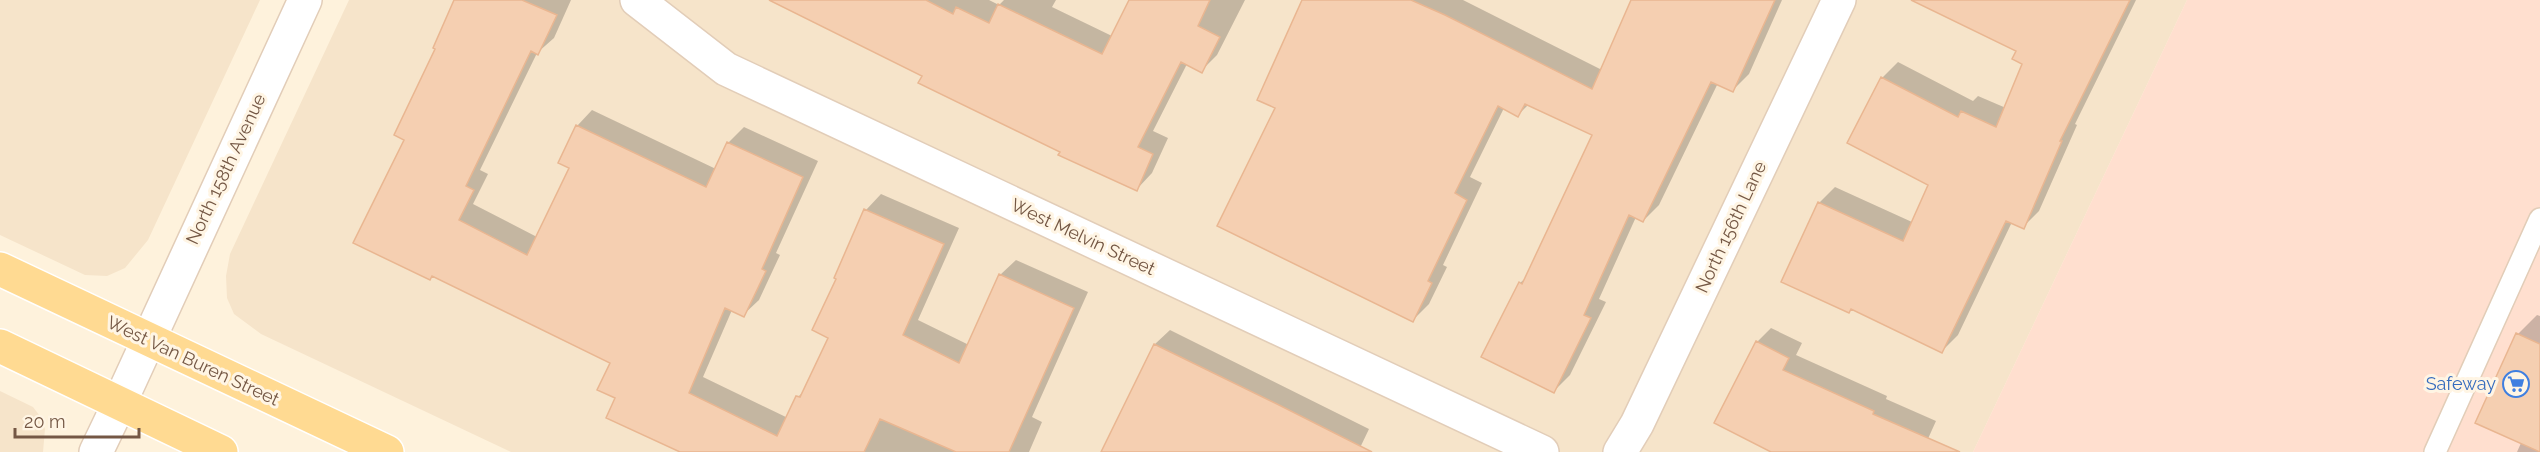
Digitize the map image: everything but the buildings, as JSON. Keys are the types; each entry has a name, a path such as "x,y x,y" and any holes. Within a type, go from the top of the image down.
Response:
{"main road":[{"name":"West Van Buren Street","path":"0,269 387,452"},
{"path":"0,346 221,452"}],"street":[{"name":"North 158th Avenue","path":"120,402 305,0"},
{"name":"West Melvin Street","path":"637,0 726,69 1542,452"},
{"name":"North 156th Lane","path":"1620,452 1637,424 1839,0"},
{"path":"96,452 120,402"}],"lane":[{"path":"2435,452 2540,219"}],"shaded area":[{"path":"0,0 260,0 148,240 125,268 107,276 85,275 0,235"},
{"path":"349,0 2187,0 1973,452 511,452 261,334 234,314 227,298 226,276 230,254"},
{"path":"2187,0 2540,0 2540,452 1973,452"},
{"path":"0,391 33,407 40,416 45,429 43,452 0,452"}],"place":[{"name":"Safeway","path":"2516,384"}]}
